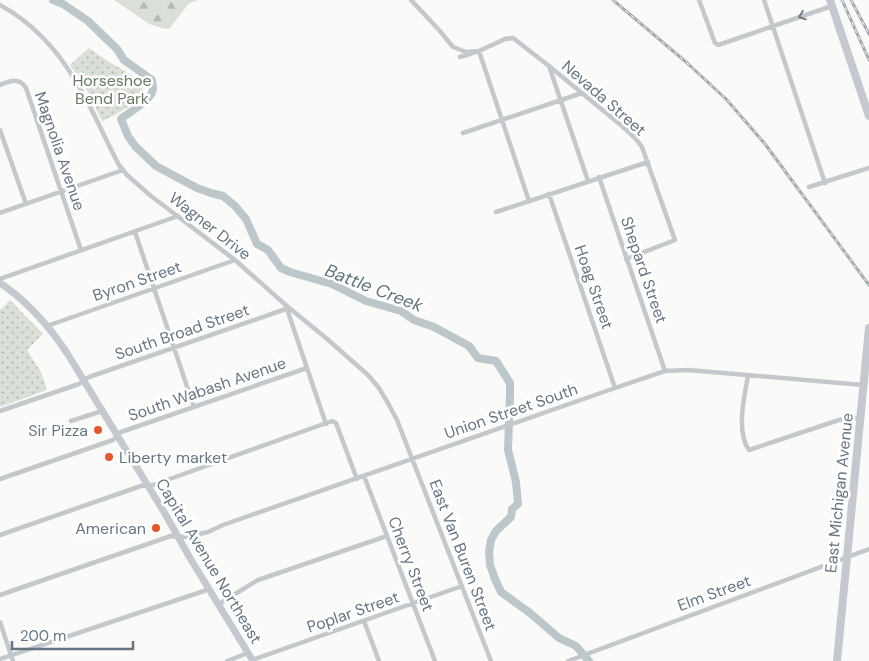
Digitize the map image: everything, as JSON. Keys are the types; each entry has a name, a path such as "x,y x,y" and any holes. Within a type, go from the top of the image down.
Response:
{"highway":[{"path":"831,3 869,116"},
{"name":"East Michigan Avenue","path":"837,661 869,328"}],"main road":[{"name":"Capital Avenue Northeast","path":"0,283 23,301 47,326 67,352 251,658"}],"street":[{"path":"411,0 453,47 466,52 479,51"},
{"path":"699,0 716,44 772,26 831,3"},
{"path":"764,0 825,182"},
{"name":"Wagner Drive","path":"0,5 43,38 64,62 123,170 134,182 235,260 326,338 379,388 389,404 412,459"},
{"name":"Nevada Street","path":"479,51 505,39 513,38 582,93 636,139 642,147 675,240 626,259"},
{"path":"460,57 479,51"},
{"path":"479,51 529,201"},
{"path":"549,66 588,181"},
{"name":"Magnolia Avenue","path":"0,85 16,80 26,88 81,250"},
{"path":"463,133 582,93"},
{"path":"0,130 3,147 26,204"},
{"path":"496,212 648,162"},
{"path":"810,187 869,168"},
{"path":"0,213 123,170"},
{"name":"Shepard Street","path":"599,178 665,371"},
{"name":"Hoag Street","path":"549,194 615,388"},
{"path":"0,279 178,216"},
{"path":"135,232 194,407"},
{"name":"Byron Street","path":"47,326 235,260"},
{"path":"288,307 288,312 326,424"},
{"name":"South Broad Street","path":"0,411 79,384 89,377 288,307"},
{"name":"South Wabash Avenue","path":"0,479 113,440 121,432 307,368"},
{"name":"Union Street South","path":"0,595 171,536 187,537 208,532 223,525 665,371 688,370 863,385"},
{"path":"748,376 744,396 742,428 744,440 749,450 839,420 860,418"},
{"path":"71,421 102,410"},
{"path":"0,535 141,486 153,485 332,422 336,423 357,479"},
{"name":"East Van Buren Street","path":"412,459 491,661"},
{"name":"Cherry Street","path":"364,476 434,661"},
{"path":"219,604 258,580 387,536"},
{"name":"Elm Street","path":"568,661 869,549"},
{"name":"Poplar Street","path":"227,661 251,658 462,586"},
{"path":"0,659 209,588"},
{"path":"364,621 379,661"},
{"path":"0,622 13,661"}],"green space":[{"path":"114,0 197,0 188,4 170,28 165,29 149,24"},
{"name":"Horseshoe Bend Park","path":"89,48 139,82 142,87 142,101 102,121 88,92 70,65"},
{"path":"10,300 43,334 27,350 41,372 47,390 0,407 0,309"}],"waterway":[{"name":"Battle Creek","path":"53,0 63,4 88,21 117,49 124,60 152,80 153,89 149,97 140,106 121,119 128,136 135,146 156,166 197,188 223,196 235,206 246,219 257,244 268,250 281,268 332,284 366,301 401,311 414,320 434,327 469,346 478,358 496,361 510,383 508,450 516,482 518,504 512,509 511,517 496,531 491,540 489,552 490,565 501,592 530,613 559,638 576,646 589,661"}],"railway":[{"path":"613,0 726,99 765,144 869,285"},
{"path":"842,0 869,60"},
{"path":"851,0 869,34"}],"place":[{"name":"Sir Pizza","path":"98,430"},
{"name":"Liberty market","path":"109,457"},
{"name":"American","path":"156,528"}]}
